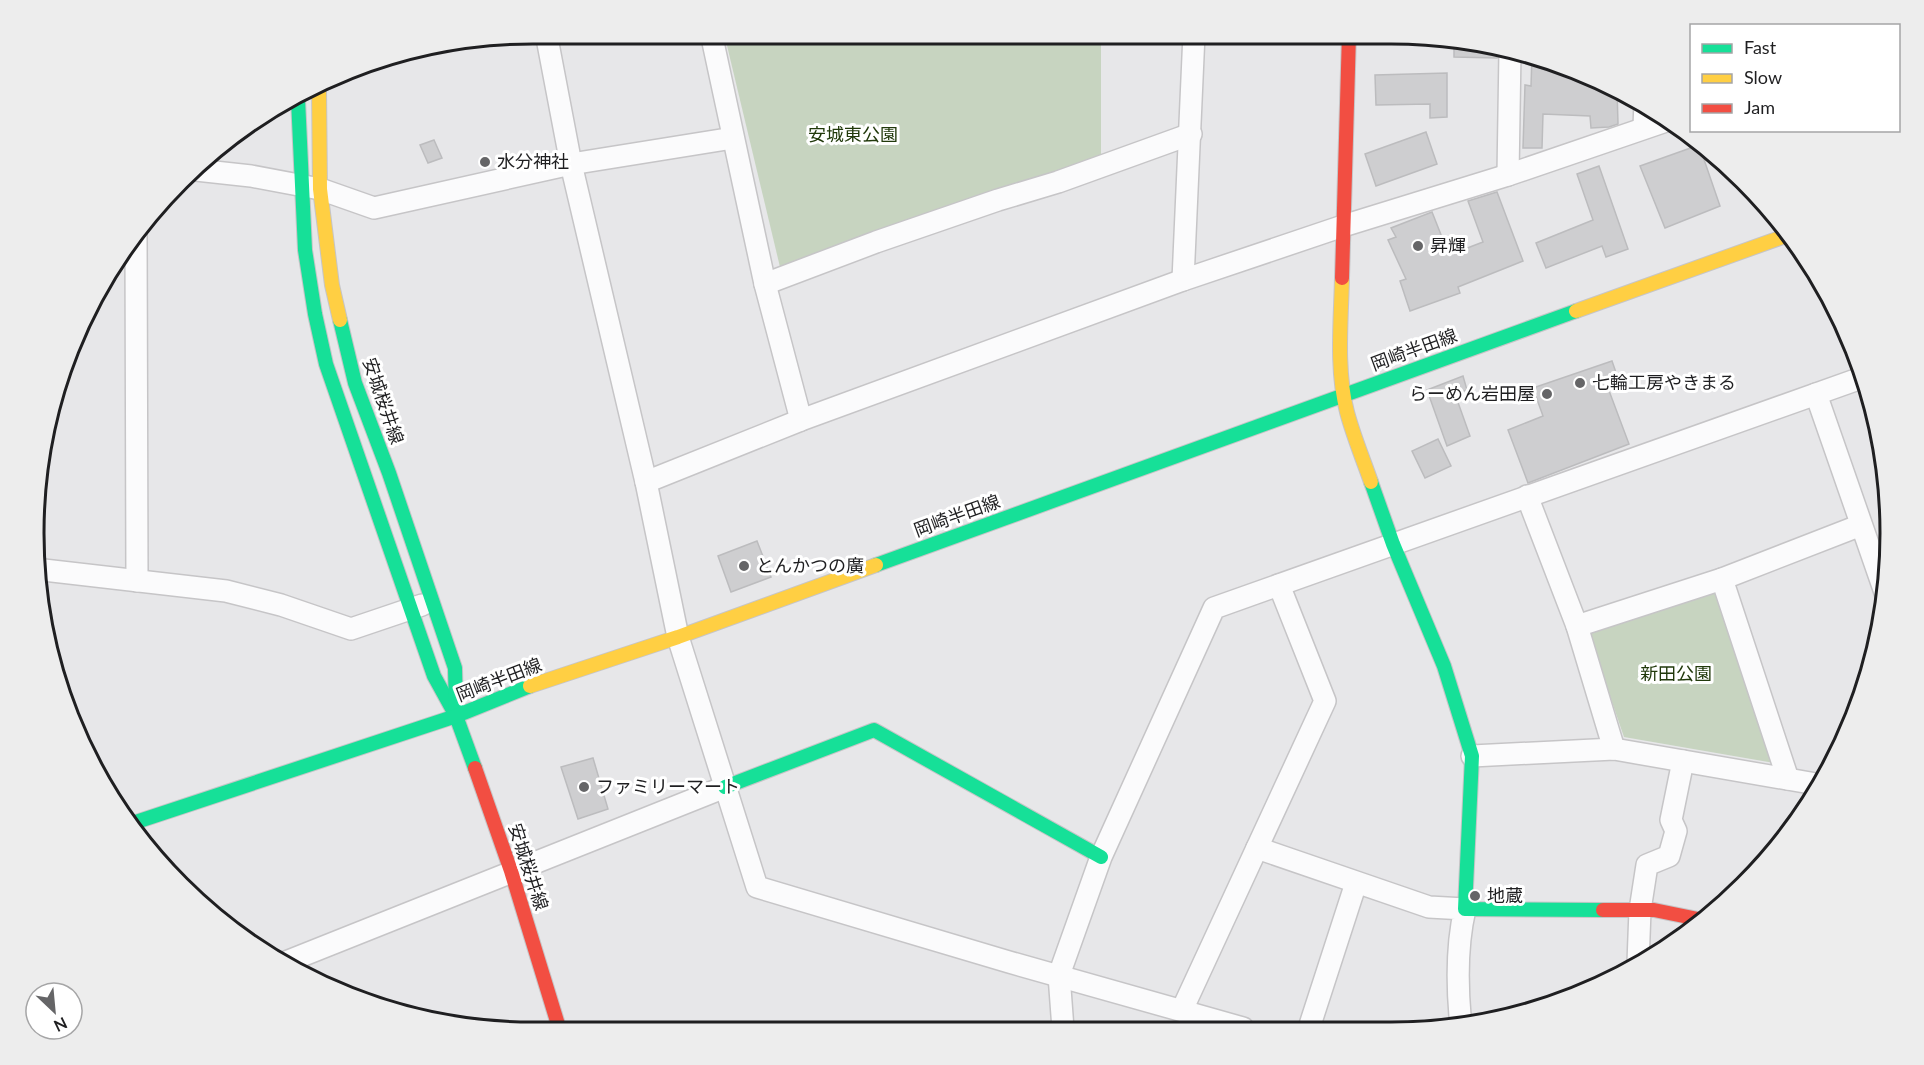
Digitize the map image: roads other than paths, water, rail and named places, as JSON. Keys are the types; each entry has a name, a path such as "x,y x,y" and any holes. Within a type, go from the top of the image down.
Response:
{"main road":[{"path":"1349,44 1343,225 1341,370 1343,396 1393,544 1444,666 1472,756 1465,909 1654,910 1692,918"},
{"name":"安城桜井線","path":"320,92 305,250 326,364 435,676 456,716 511,871 557,1022"},
{"name":"安城桜井線","path":"299,103 310,188 355,383 389,473 455,668 456,716"},
{"name":"岡崎半田線","path":"139,821 456,716 516,690 678,637 1781,238"},
{"path":"724,787 874,730 1101,857"}],"street":[{"path":"548,44 571,164 646,482 678,637 757,887 1009,962 1223,1022"},
{"path":"713,44 765,284 801,420"},
{"path":"1184,280 1194,44"},
{"path":"1508,175 1509,58"},
{"path":"1644,127 1645,114"},
{"path":"646,482 801,420 1184,280 1343,225 1508,175 1658,123"},
{"path":"765,284 898,234 1058,182 1191,134"},
{"path":"203,172 251,176 310,188 374,208 571,164 733,138"},
{"path":"136,247 137,580"},
{"path":"1062,1022 1059,975 1101,857 1214,608 1856,380"},
{"path":"1816,394 1878,573"},
{"path":"1527,496 1577,626 1614,749"},
{"path":"1577,626 1722,579 1861,525"},
{"path":"46,570 226,591 282,605 351,629 432,600"},
{"path":"1722,579 1788,779"},
{"path":"1182,1010 1325,701 1280,585"},
{"path":"1472,756 1614,749 1811,783"},
{"path":"1638,955 1640,910 1647,865 1669,856 1676,831 1671,820 1683,761"},
{"path":"293,959 724,787"},
{"path":"1257,848 1429,907 1465,909 1460,933 1460,1016"},
{"path":"1311,1022 1356,883"}],"place":[{"name":"水分神社","path":"485,162"},
{"name":"昇輝","path":"1418,246"},
{"name":"七輪工房やきまる","path":"1580,383"},
{"name":"らーめん岩田屋","path":"1547,394"},
{"name":"とんかつの廣","path":"744,566"},
{"name":"ファミリーマート","path":"584,787"},
{"name":"地蔵","path":"1475,896"}],"park label":[{"name":"安城東公園","path":"853,135"},
{"name":"新田公園","path":"1676,674"}]}
